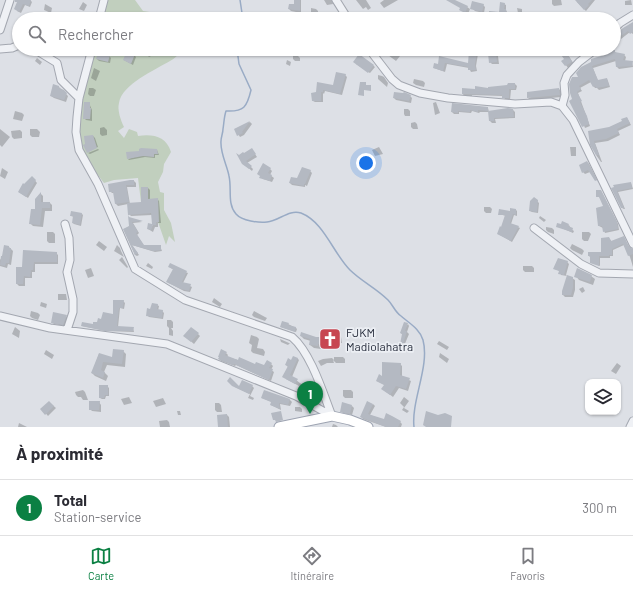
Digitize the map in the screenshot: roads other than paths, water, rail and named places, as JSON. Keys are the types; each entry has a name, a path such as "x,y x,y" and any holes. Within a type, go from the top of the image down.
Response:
{"main road":[{"path":"279,427 332,416 350,420 368,427"}],"street":[{"path":"0,30 10,0"},
{"path":"101,12 104,0"},
{"path":"339,1 344,12"},
{"path":"621,22 633,15"},
{"path":"0,49 12,48"},
{"path":"46,56 57,63 61,80 79,98"},
{"path":"90,56 79,98 76,132 79,150 98,184 135,269 185,300 292,338 298,342 314,373 332,416"},
{"path":"374,56 392,79 399,85 420,93 448,98 515,104 551,102 562,106 573,120 633,244"},
{"path":"562,106 565,96 564,83 567,75 587,56"},
{"path":"65,224 69,238 70,260 67,272 73,299 73,312 67,330"},
{"path":"534,228 581,264 599,273 633,274"},
{"path":"0,316 50,328 167,344 296,396 332,416"},
{"path":"630,427 633,421"}],"waterway":[{"path":"240,0 242,12"},
{"path":"238,56 239,64 251,90 248,101 244,107 237,111 226,111 221,140 230,181 233,210 242,218 255,222 271,221 297,212 309,217 316,223 350,270 390,302 399,314 417,329 423,340 424,361 415,406 414,427"}],"place":[{"name":"FJKM Madiolahatra","path":"330,339"},
{"name":"Total","path":"310,414"}]}
